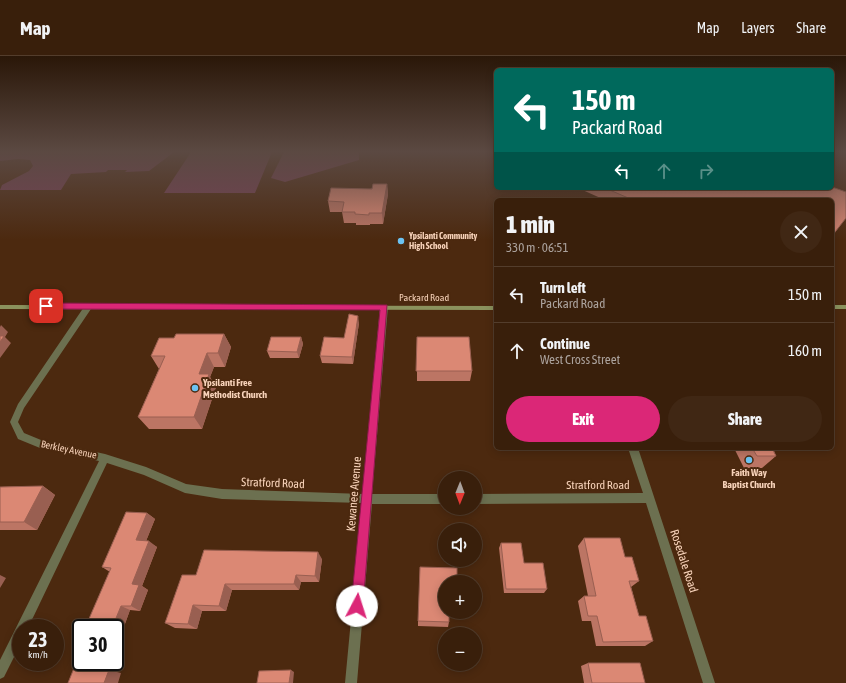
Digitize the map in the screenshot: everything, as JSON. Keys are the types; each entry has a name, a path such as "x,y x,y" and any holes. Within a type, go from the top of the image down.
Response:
{"main road":[{"name":"Packard Road","path":"0,307 494,308"},
{"path":"834,308 846,307"}],"street":[{"name":"Berkley Avenue","path":"27,619 106,458 40,444 21,436 14,422 21,406 89,306"},
{"name":"Kewanee Avenue","path":"351,683 384,307"},
{"name":"Rosedale Road","path":"634,450 709,683"},
{"name":"Stratford Road","path":"106,458 146,471 185,488 222,494 366,499 438,499"},
{"name":"Stratford Road","path":"482,499 650,498"},
{"name":"Berkley Avenue","path":"0,673 12,649"}],"shaded area":[{"path":"9,181 66,181 61,190 0,190 2,185"},
{"path":"172,181 260,181 255,193 164,193"}],"building":[{"path":"373,184 387,184 382,213 369,213 369,215 355,214 355,212 342,212 344,202 328,201 331,188 372,189"},
{"path":"834,188 846,192 846,218 834,233 834,198 628,198 610,190 834,190"},
{"path":"349,314 358,316 352,357 320,356 324,337 344,338"},
{"path":"176,334 224,334 218,353 207,353 199,374 209,374 194,417 138,417 165,356 151,356 159,338 174,338"},
{"path":"0,336 4,336 0,342"},
{"path":"271,337 301,337 297,352 267,351"},
{"path":"417,337 469,337 472,371 416,371"},
{"path":"753,450 773,450 776,456 757,456"},
{"path":"43,486 24,522 0,522 0,487"},
{"path":"126,512 147,513 136,540 149,541 132,584 139,585 131,606 121,606 116,619 89,619 111,568 102,567"},
{"path":"584,538 620,538 625,557 632,557 639,581 629,581 639,616 646,616 653,641 603,642 597,616 588,616 584,596 596,596"},
{"path":"501,543 521,543 524,563 543,563 547,589 506,589"},
{"path":"204,550 318,552 315,576 296,575 294,584 225,584 219,606 193,605 188,624 165,623 182,575 196,575"},
{"path":"420,567 457,568 457,575 438,575 438,619 449,619 449,622 418,621"},
{"path":"588,663 640,663 645,683 592,683"},
{"path":"291,670 289,683 257,683 259,671"},
{"path":"73,671 109,671 104,683 68,683"}],"place":[{"name":"Ypsilanti Community High School","path":"401,241"},
{"name":"Ypsilanti Free Methodist Church","path":"195,388"},
{"name":"Faith Way Baptist Church","path":"749,460"}],"route":[{"path":"46,306 384,307 357,606"}]}
